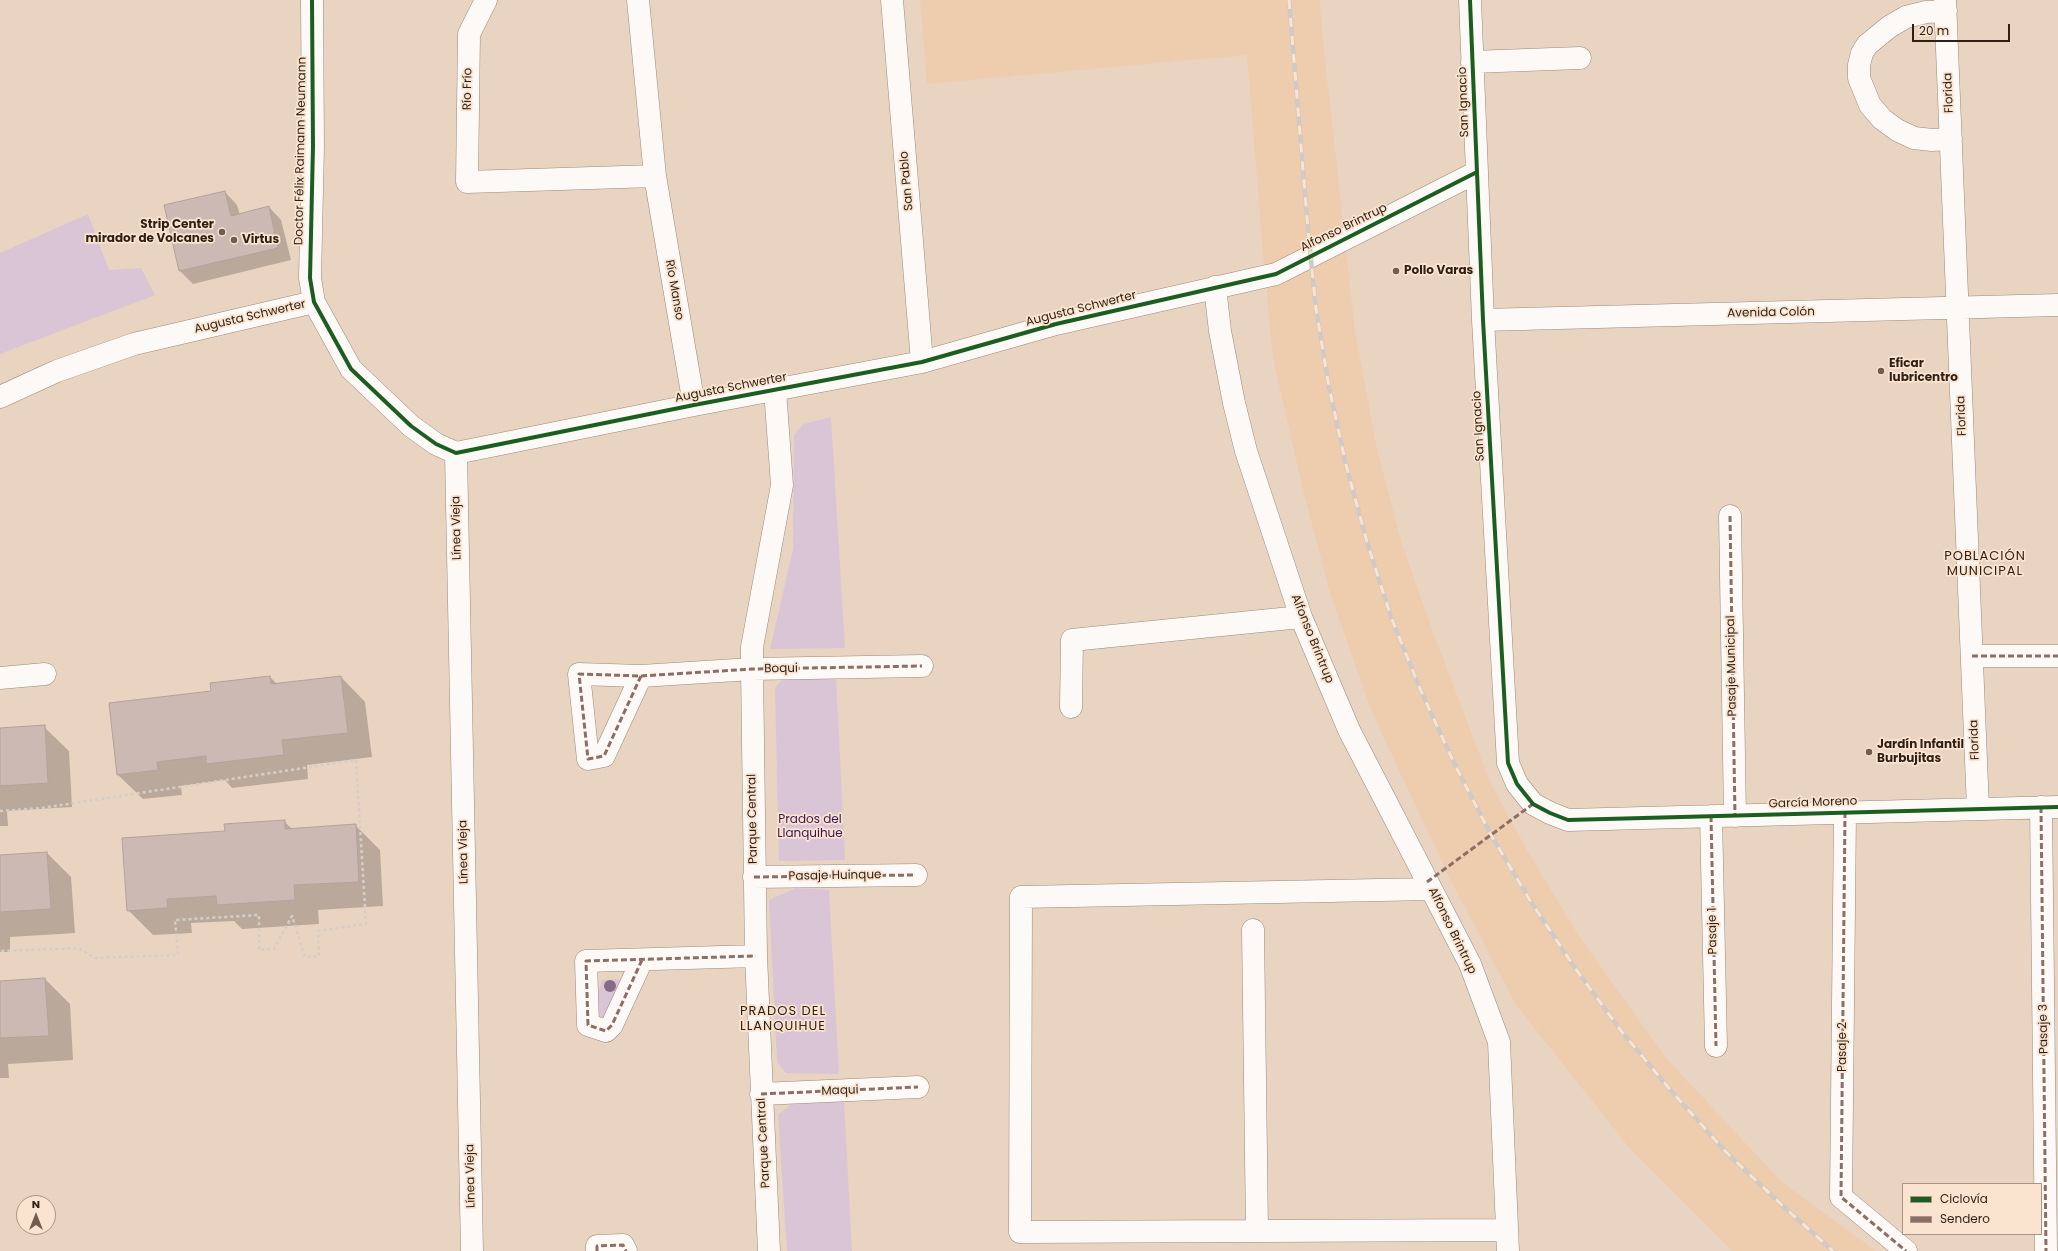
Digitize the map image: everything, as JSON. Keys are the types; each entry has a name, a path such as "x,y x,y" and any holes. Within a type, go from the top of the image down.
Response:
{"street":[{"name":"Doctor Félix Raimann Neumann","path":"312,0 310,278 314,302"},
{"name":"Río Frío","path":"486,0 469,34 467,182 655,176"},
{"name":"Río Manso","path":"638,0 655,176 694,405"},
{"name":"San Pablo","path":"892,0 922,362"},
{"name":"San Ignacio","path":"1470,0 1483,320 1508,763 1517,784 1533,804 1568,820"},
{"path":"1946,6 1906,18 1889,27 1867,45 1862,53 1858,65 1858,78 1870,105 1882,119 1897,130 1914,138 1932,140 1951,139"},
{"name":"Florida","path":"1946,6 1978,809"},
{"path":"1472,62 1580,58"},
{"name":"Alfonso Brintrup","path":"1477,172 1276,274 1215,287 1220,331 1234,403 1244,444 1301,617 1349,730 1470,964 1499,1042 1508,1240"},
{"name":"Augusta Schwerter","path":"0,397 57,371 134,344 314,302 351,369 411,426 436,444 456,453 694,405 922,362 1056,324 1215,287"},
{"name":"Avenida Colón","path":"1483,320 2058,305"},
{"name":"Parque Central","path":"769,1251 756,956 752,647 782,485 776,390"},
{"name":"Línea Vieja","path":"456,453 472,1251"},
{"name":"Pasaje Municipal","path":"1730,516 1735,816"},
{"path":"1070,707 1072,640 1301,617"},
{"path":"1972,656 2058,656"},
{"name":"Boqui","path":"641,676 752,669 922,666"},
{"path":"0,678 46,674"},
{"name":"García Moreno","path":"1568,820 2049,807"},
{"name":"Pasaje 3","path":"2046,1251 2049,807"},
{"name":"Pasaje 2","path":"1844,812 1841,1197 1906,1251"},
{"name":"Pasaje 1","path":"1711,816 1716,1046"},
{"name":"Pasaje Huinque","path":"754,877 916,874"},
{"path":"1431,889 1021,897 1020,1232 1257,1231 1508,1240"},
{"path":"1253,930 1257,1231"},
{"path":"642,960 756,956"},
{"name":"Maqui","path":"761,1094 918,1087"},
{"path":"597,1251 597,1246 623,1245 626,1251"}],"path":[{"path":"0,811 42,808 356,760 366,924 318,931 319,956 305,957 292,916 274,949 259,950 259,915 176,920 178,955 95,958 78,948 0,951"}],"shaded area":[{"path":"920,0 1320,0 1322,33 1355,331 1377,449 1401,541 1429,621 1490,782 1524,845 1577,933 1666,1058 1782,1182 1876,1251 1732,1251 1631,1150 1516,1005 1451,881 1373,715 1331,596 1304,494 1273,359 1247,55 927,84"}],"green space":[{"path":"88,214 109,270 141,268 155,295 0,354 0,253"},
{"path":"831,417 845,648 770,649 793,549 794,435 803,424"},
{"name":"Prados del Llanquihue","path":"785,676 836,677 845,860 779,861 775,688"},
{"name":"Prados del Llanquihue","path":"796,888 829,890 839,1074 786,1073 777,1062 769,900"},
{"path":"624,979 609,1015 603,1018 593,1012 602,980"},
{"path":"795,1101 844,1101 852,1251 787,1251 778,1115"}],"building":[{"name":"Strip Center mirador de Volcanes","path":"225,191 231,216 269,206 278,248 179,271 164,205"},
{"path":"270,676 271,684 341,676 348,733 282,740 284,755 206,764 206,756 157,762 158,770 117,775 109,703 211,691 210,683"},
{"path":"45,725 48,783 0,786 0,728"},
{"path":"285,820 285,829 356,824 359,882 294,885 295,900 217,905 216,896 167,899 168,908 127,911 122,838 225,831 224,824"},
{"path":"47,852 51,909 0,912 0,855"},
{"path":"45,978 49,1036 0,1038 0,981"}],"railway":[{"path":"1289,0 1316,309 1329,387 1346,465 1367,542 1391,617 1421,691 1454,763 1491,835 1531,902 1575,968 1622,1032 1673,1093 1726,1152 1833,1251"}],"marked path":[{"path":"1730,516 1735,816"},
{"path":"1972,656 2058,656"},
{"path":"641,676 604,756 588,759 579,674 641,676 752,669 922,666"},
{"path":"1427,882 1533,804"},
{"path":"2041,807 2046,1251"},
{"path":"1845,812 1841,1197 1906,1251"},
{"path":"1711,816 1716,1046"},
{"path":"754,877 916,875"},
{"path":"642,960 612,1025 606,1031 588,1025 586,961 756,956"},
{"path":"761,1094 918,1087"},
{"path":"597,1251 597,1246 623,1245 626,1251"}],"cycle path":[{"path":"312,0 313,146 310,278 314,302 351,369 411,426 436,444 456,453 694,405 922,362 1056,324 1276,274 1477,172"},
{"path":"1470,0 1483,320 1508,763 1517,784 1533,804 1568,820 2058,807"}],"place":[{"name":"Strip Center mirador de Volcanes","path":"222,232"},
{"name":"Virtus","path":"234,240"},
{"name":"Pollo Varas","path":"1396,271"},
{"name":"Eficar lubricentro","path":"1881,371"},
{"name":"Jardín Infantil Burbujitas","path":"1869,752"}],"district":[{"name":"POBLACIÓN MUNICIPAL","path":"1985,564"},
{"name":"PRADOS DEL LLANQUIHUE","path":"783,1020"}]}
